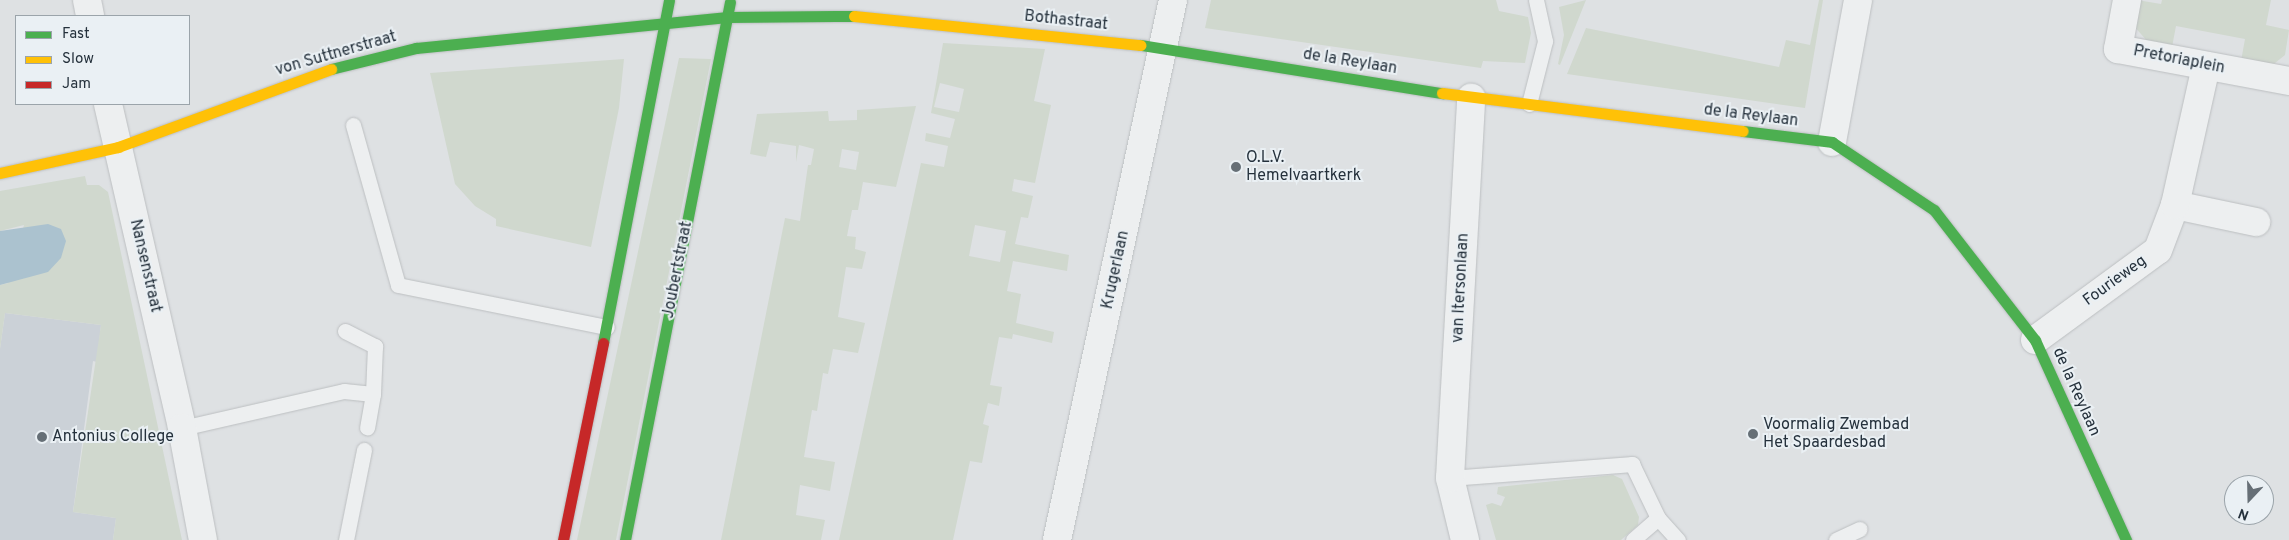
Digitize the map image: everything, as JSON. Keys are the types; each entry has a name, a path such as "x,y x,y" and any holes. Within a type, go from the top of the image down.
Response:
{"street":[{"path":"87,0 90,15"},
{"path":"564,540 607,327 669,0"},
{"name":"Joubertstraat","path":"625,540 731,0"},
{"name":"Krugerlaan","path":"1057,540 1165,48 1173,0"},
{"path":"1832,142 1858,0"},
{"name":"Pretoriaplein","path":"2127,0 2118,49 2289,81"},
{"name":"Bothastraat","path":"664,25 727,17 869,16 1165,48"},
{"name":"von Suttnerstraat","path":"0,173 118,147 324,71 416,48 664,25"},
{"name":"de la Reylaan","path":"1165,48 1471,98 1832,142 1934,210 2035,340 2126,540"},
{"name":"Fourieweg","path":"2035,340 2158,250 2175,205 2206,66"},
{"name":"van Itersonlaan","path":"1465,540 1450,478 1471,98"},
{"name":"Nansenstraat","path":"108,105 182,428 203,540"},
{"path":"2175,205 2256,222"}],"lane":[{"path":"1529,104 1545,41 1536,0"},
{"path":"352,125 398,285 607,327"},
{"path":"345,332 375,346 373,394 367,428"},
{"path":"182,428 344,391 373,394"},
{"path":"346,540 364,450"},
{"path":"1450,478 1632,464 1658,518 1678,540"},
{"path":"1633,540 1658,518"},
{"path":"1836,540 1860,529"}],"shaded area":[{"path":"1211,0 1496,0 1499,11 1528,17 1531,33 1525,63 1483,61 1481,68 1205,28"},
{"path":"1586,0 1560,65 1558,64 1564,35 1559,7"},
{"path":"1819,0 1823,0 1805,108 1567,74 1586,28 1779,67 1786,40 1810,45"},
{"path":"2137,0 2161,4 2162,0 2271,0 2266,25 2289,30 2285,55 2270,67 2241,61 2245,39 2176,26 2172,47 2148,42 2133,25"},
{"path":"943,43 1045,49 1034,101 1051,105 1035,183 1014,179 1012,191 1033,196 1028,218 1021,217 1015,244 1069,255 1067,271 1013,261 1007,291 1021,294 1016,323 1054,332 1052,343 1013,334 1012,339 999,337 990,385 1002,387 999,406 988,403 983,424 989,426 982,463 970,461 953,540 839,540 921,163 944,167 948,146 925,141 926,133 950,138 955,119 931,113","holes":["940,83 964,89 959,112 934,107","975,225 1006,231 1000,262 969,256"]},
{"path":"679,58 711,59 616,540 577,540"},
{"path":"624,59 619,108 591,247 496,226 496,219 475,206 455,184 430,73"},
{"path":"916,106 896,187 863,182 858,210 852,210 847,236 856,237 855,249 866,252 862,269 846,267 838,317 865,323 858,353 833,349 828,374 823,373 817,411 812,410 804,457 835,462 830,491 800,485 796,515 825,520 821,540 721,540 785,218 800,221 808,165 811,165 814,149 799,145 796,162 796,146 770,142 766,157 750,154 757,114 828,111 829,121 857,120 857,110","holes":["842,149 859,152 856,170 839,167"]},
{"path":"85,176 87,185 99,185 108,192 182,540 113,540 116,518 73,512 101,325 5,313 0,349 0,285 8,283 24,225 0,231 0,191"},
{"name":"Antonius College","path":"5,313 101,325 97,362 93,361 73,512 116,518 113,540 0,540 0,349"},
{"path":"1613,475 1622,479 1639,517 1638,525 1621,540 1496,540 1486,505 1492,503 1501,506 1505,497 1497,494 1498,487"}],"water":[{"path":"48,224 61,229 66,241 61,258 48,272 0,285 0,231"}],"traffic: fast":[{"path":"603,343 669,0"},
{"path":"625,540 730,2"},
{"path":"331,69 416,48 727,17 854,16"},
{"path":"1141,45 1442,93"},
{"path":"1743,131 1832,142 1934,210 2035,340 2126,540"}],"traffic: slow":[{"path":"854,16 1141,45"},
{"path":"0,173 118,147 331,69"},
{"path":"1442,93 1743,131"}],"traffic: jam":[{"path":"563,540 603,343"}],"place":[{"name":"O.L.V. Hemelvaartkerk","path":"1236,167"},
{"name":"Voormalig Zwembad Het Spaardesbad","path":"1753,434"},
{"name":"Antonius College","path":"42,437"}]}
